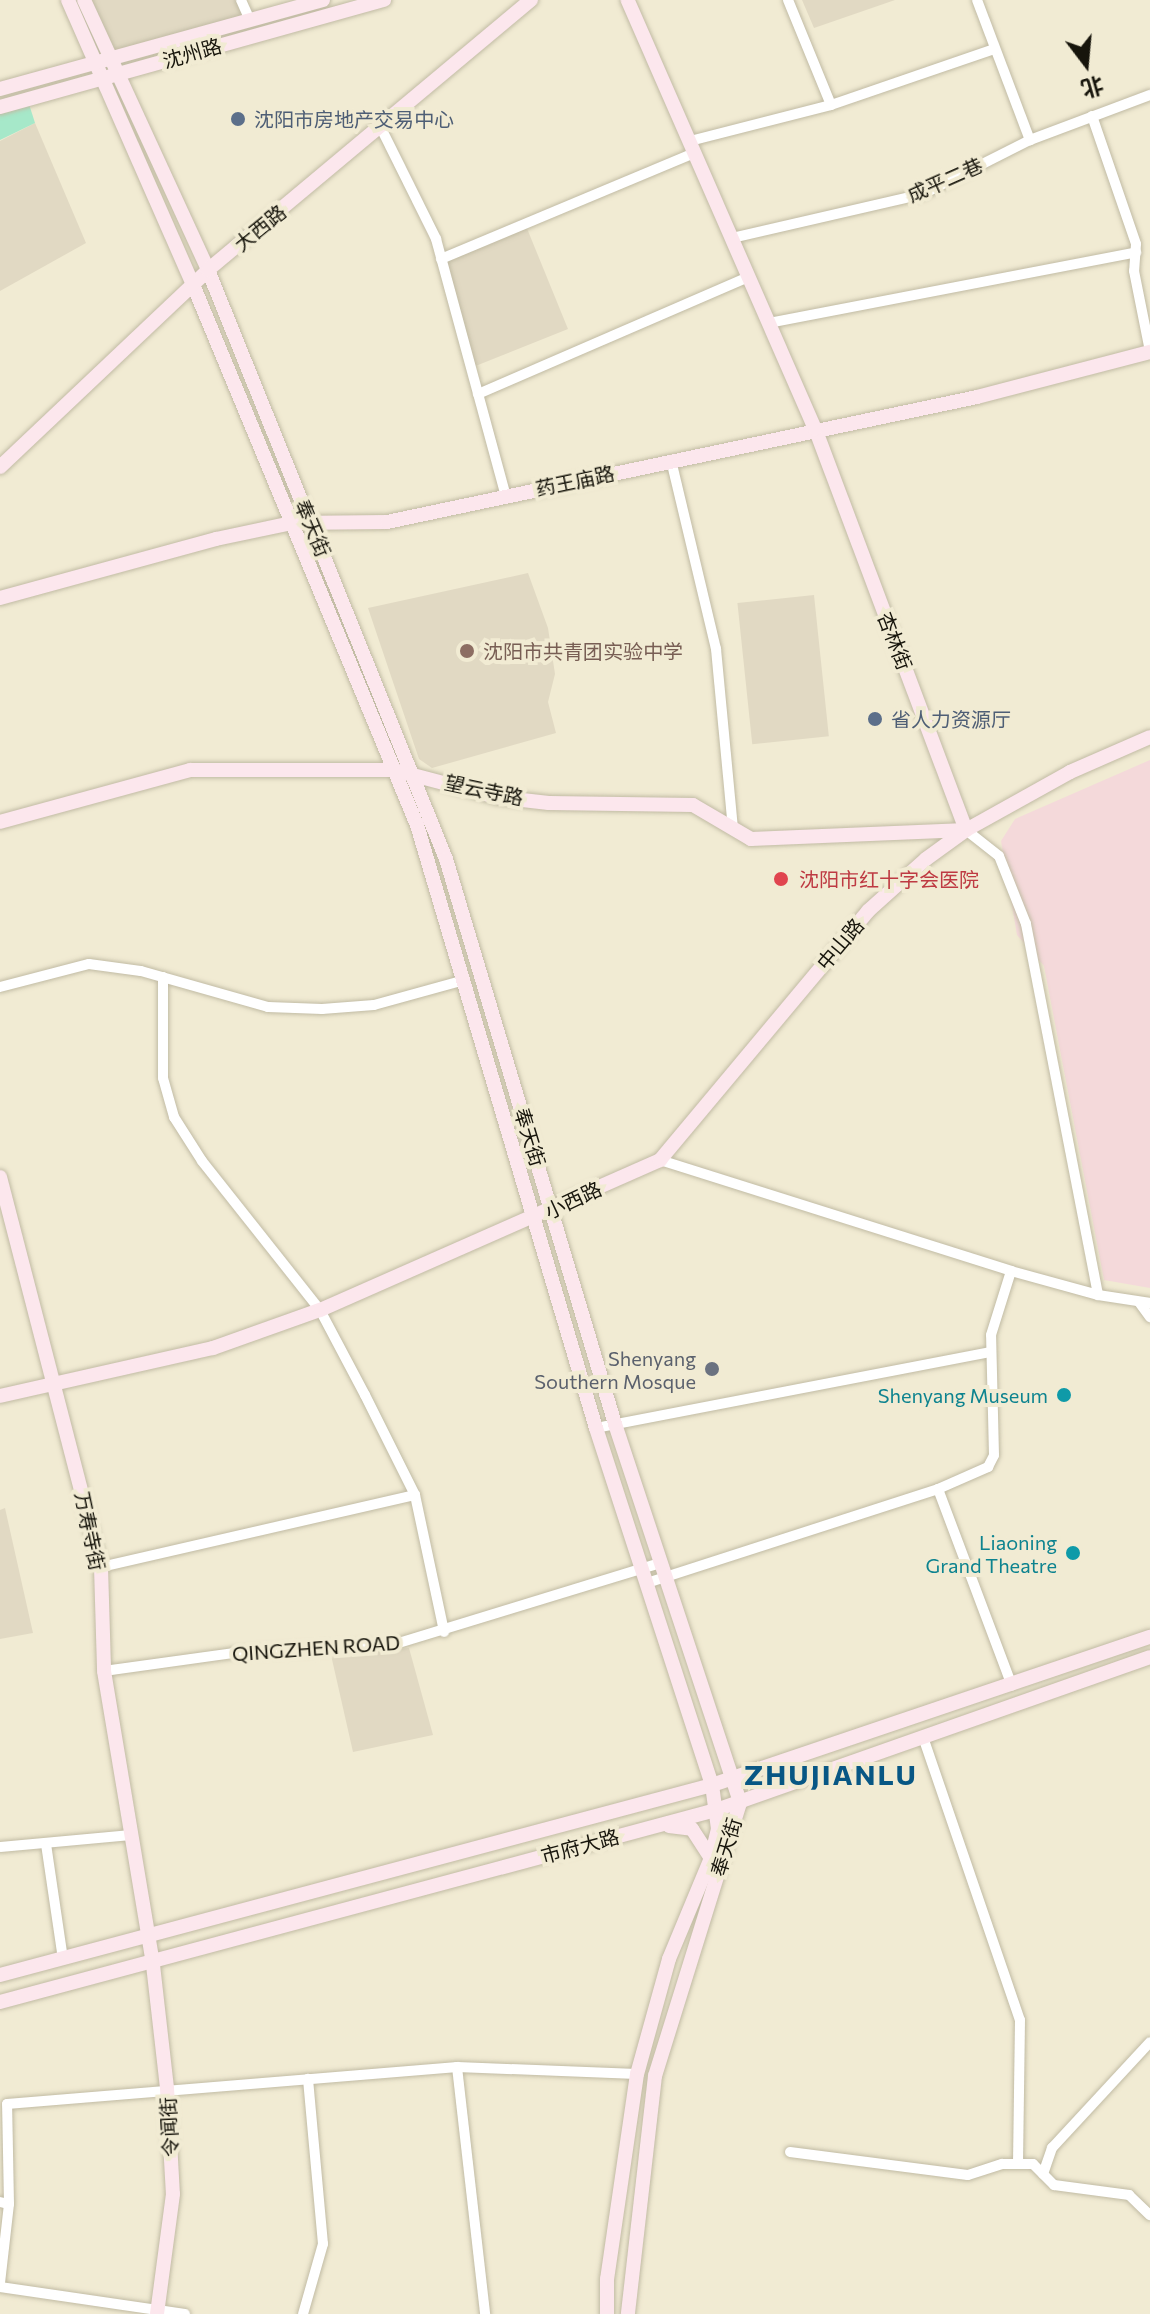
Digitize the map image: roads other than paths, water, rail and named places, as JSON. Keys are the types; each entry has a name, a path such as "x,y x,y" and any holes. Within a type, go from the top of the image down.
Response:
{"main road":[{"name":"奉天街","path":"68,0 103,61 208,270 446,859 615,1424 740,1803 655,2076 628,2314"},
{"name":"奉天街","path":"84,0 103,61"},
{"name":"沈州路","path":"0,89 323,0"},
{"name":"沈州路","path":"0,107 384,0"},
{"name":"大西路","path":"0,467 194,287 208,270 531,0"},
{"name":"杏林街","path":"628,0 815,429 966,830"},
{"name":"奉天街","path":"110,76 417,825 596,1428 712,1785 716,1810 711,1858 669,1959 637,2074 607,2279 607,2314"},
{"name":"药王庙路","path":"0,598 292,523 387,522 977,397 1150,351"},
{"name":"中山路","path":"660,1160 868,911 966,830 1070,772 1150,737"},
{"name":"望云寺路","path":"0,822 190,770 394,770 496,797 549,803 693,805 751,839 966,830"},
{"name":"小西路","path":"0,1396 54,1380 213,1348 320,1310 536,1218 660,1160"},
{"name":"万寿寺街","path":"0,1177 101,1567 104,1671 148,1940"},
{"name":"市府大路","path":"0,1975 148,1940 712,1785 1150,1637"},
{"name":"市府大路","path":"0,2002 153,1965 740,1803 1150,1657"},
{"path":"661,1825 692,1829 711,1858"},
{"name":"令闻街","path":"148,1940 167,2088 173,2194 157,2312"}],"street":[{"path":"241,0 250,20"},
{"path":"506,22 516,0"},
{"path":"788,0 831,105"},
{"path":"977,0 1030,140"},
{"path":"441,259 692,147 831,105 995,49"},
{"name":"成平二巷","path":"732,238 923,194 1030,140 1150,95"},
{"path":"1092,116 1136,252 1134,271 1150,351"},
{"path":"381,128 441,259 506,496"},
{"path":"769,323 1136,252"},
{"path":"478,394 749,277"},
{"path":"671,460 716,649 733,829"},
{"path":"966,830 999,856 1026,924 1098,1295"},
{"path":"0,987 89,964 163,977 268,1007 322,1009 374,1005 465,980"},
{"path":"163,977 162,1064 174,1117 202,1161 320,1310 415,1495 444,1632"},
{"path":"660,1160 1011,1271 1098,1295 1144,1302 1150,1317"},
{"name":"QINGZHEN ROAD","path":"104,1671 233,1653 392,1645 644,1577 938,1489 988,1467 994,1455 989,1352 1011,1271"},
{"path":"596,1428 989,1352"},
{"path":"938,1489 1012,1686"},
{"path":"101,1567 415,1495"},
{"path":"923,1737 1020,2020 1018,2164"},
{"path":"0,1847 131,1835"},
{"path":"46,1844 62,1953"},
{"path":"1043,2174 1052,2148 1150,2042"},
{"path":"185,2314 0,2285 7,2104 167,2088 457,2067 637,2074"},
{"path":"457,2067 485,2314"},
{"path":"303,2314 323,2244 308,2079"},
{"path":"790,2152 968,2175 1018,2164 1033,2164 1054,2185 1129,2195 1150,2215"}],"place":[{"name":"沈阳市房地产交易中心","path":"238,119"},
{"name":"沈阳市共青团实验中学","path":"467,651"},
{"name":"省人力资源厅","path":"875,719"},
{"name":"沈阳市红十字会医院","path":"781,879"},
{"name":"Shenyang Southern Mosque","path":"712,1369"},
{"name":"Shenyang Museum","path":"1064,1395"},
{"name":"Liaoning Grand Theatre","path":"1073,1553"}],"district":[{"name":"ZHUJIANLU","path":"831,1774"}]}
